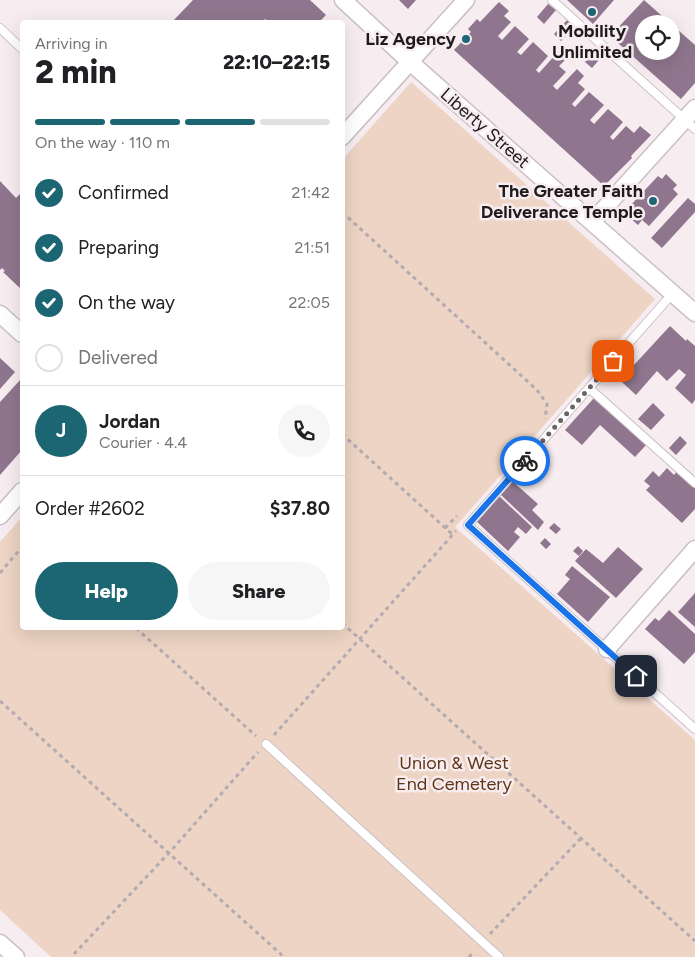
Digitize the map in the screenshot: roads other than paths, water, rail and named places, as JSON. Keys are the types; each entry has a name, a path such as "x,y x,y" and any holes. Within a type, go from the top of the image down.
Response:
{"street":[{"name":"Liberty Street","path":"343,0 410,62 695,313"},
{"path":"345,134 466,0"},
{"path":"592,222 691,119"},
{"path":"0,314 20,332"},
{"path":"3,507 20,493"},
{"path":"607,649 695,549"},
{"path":"0,943 16,957"}],"lane":[{"path":"552,0 691,119"},
{"path":"0,28 20,46"},
{"path":"673,293 468,525 695,729"},
{"path":"589,388 695,483"},
{"path":"266,744 499,957"}],"place":[{"name":"Mobility Unlimited","path":"592,12"},
{"name":"Liz Agency","path":"466,39"},
{"name":"The Greater Faith Deliverance Temple","path":"653,201"}],"park label":[{"name":"Union & West End Cemetery","path":"454,773"}]}
